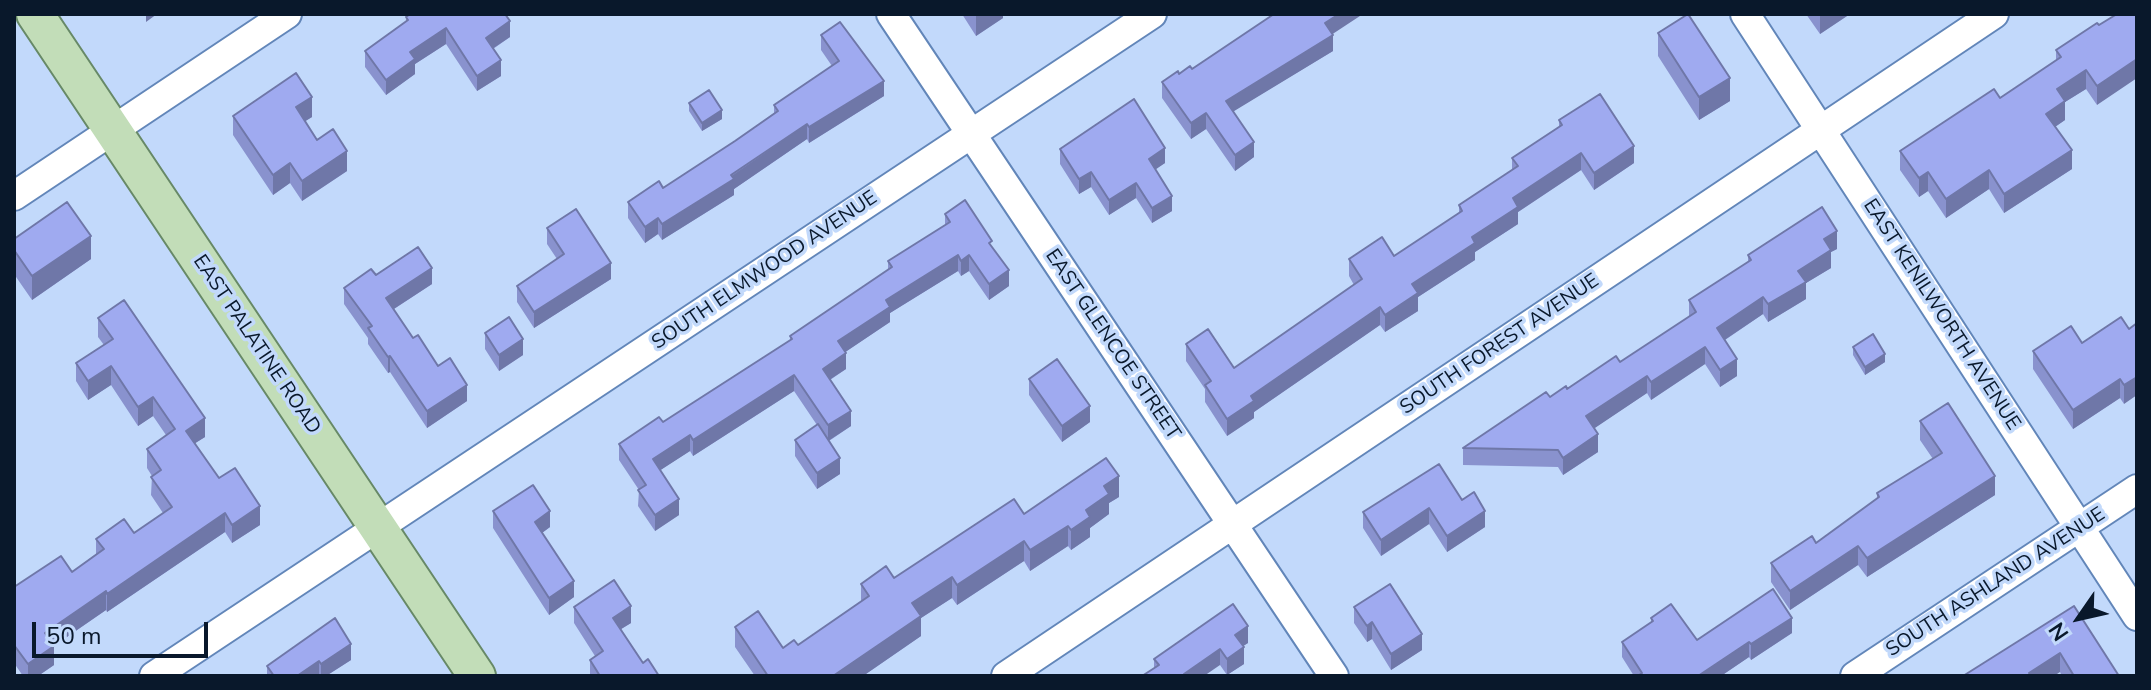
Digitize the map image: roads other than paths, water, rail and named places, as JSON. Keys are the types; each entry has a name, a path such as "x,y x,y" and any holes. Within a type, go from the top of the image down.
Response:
{"main road":[{"name":"EAST PALATINE ROAD","path":"35,14 477,676"}],"street":[{"path":"14,196 111,128 287,14"},
{"name":"EAST GLENCOE STREET","path":"891,14 1334,676"},
{"name":"SOUTH ELMWOOD AVENUE","path":"154,676 1152,14"},
{"name":"EAST KENILWORTH AVENUE","path":"1745,14 2137,616"},
{"name":"SOUTH FOREST AVENUE","path":"1006,676 1994,14"},
{"name":"SOUTH ASHLAND AVENUE","path":"1855,676 2137,489"}]}
